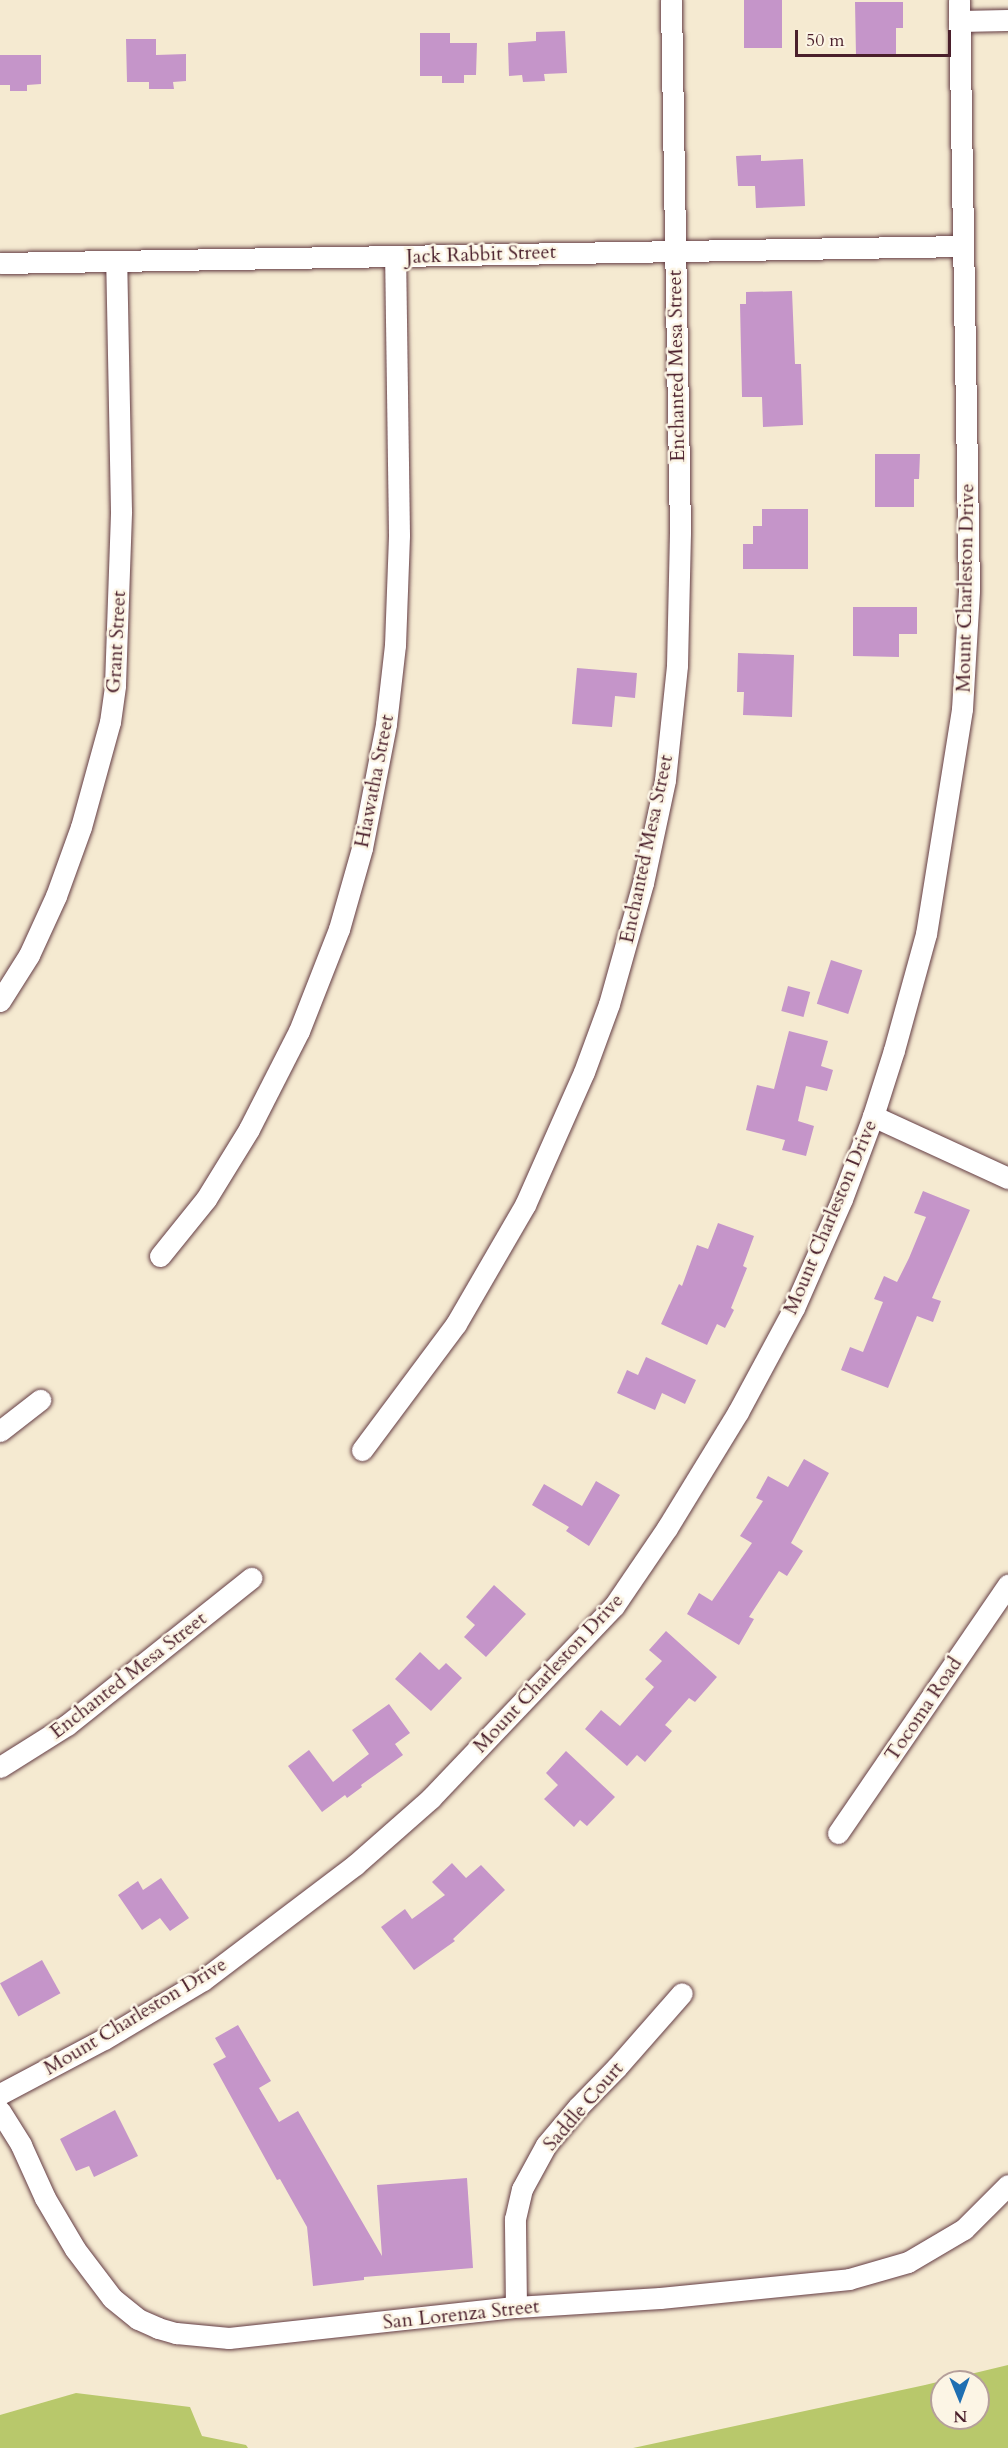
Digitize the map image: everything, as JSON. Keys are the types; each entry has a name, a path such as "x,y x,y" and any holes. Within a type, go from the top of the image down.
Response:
{"street":[{"name":"Enchanted Mesa Street","path":"362,1450 456,1324 525,1204 584,1072 609,1004 643,883 665,780 677,665 680,533 673,250 671,0"},
{"name":"Mount Charleston Drive","path":"0,2094 104,2039 203,1980 355,1864 431,1798 614,1606 667,1528 732,1421 794,1308 842,1199 873,1116 926,934 963,709 969,590 959,0"},
{"path":"959,21 1008,20"},
{"name":"Jack Rabbit Street","path":"0,262 963,246"},
{"name":"Hiawatha Street","path":"160,1256 206,1199 249,1129 299,1031 339,929 362,848 386,724 395,645 399,535 395,256"},
{"name":"Grant Street","path":"0,1001 29,955 56,896 81,827 110,722 115,685 121,511 116,261"},
{"path":"873,1116 1008,1178"},
{"path":"0,1431 40,1400"},
{"name":"Enchanted Mesa Street","path":"0,1767 67,1725 251,1578"},
{"name":"Tocoma Road","path":"838,1833 1008,1585"},
{"name":"Saddle Court","path":"516,2307 515,2219 522,2188 546,2145 571,2114 682,1993"},
{"name":"San Lorenza Street","path":"0,2111 21,2145 45,2198 75,2249 112,2298 138,2319 158,2328 176,2333 229,2338 516,2307 660,2298 849,2279 908,2262 955,2234 984,2211 1008,2185"}],"green space":[{"path":"1008,2365 1008,2448 633,2448 930,2384 930,2430 990,2430 990,2370 987,2370"},
{"path":"76,2393 190,2407 202,2436 246,2445 248,2448 0,2448 0,2415"}],"building":[{"path":"744,0 782,0 782,48 744,48"},
{"path":"855,2 903,2 903,28 896,28 896,56 856,56"},
{"path":"565,31 567,73 544,74 545,81 523,82 522,75 509,76 508,43 536,41 536,32"},
{"path":"420,33 450,33 450,43 477,43 476,75 464,75 464,83 442,83 442,76 420,76"},
{"path":"126,39 156,39 156,55 186,54 186,81 173,82 174,89 149,89 149,82 127,82"},
{"path":"0,55 41,55 41,84 27,85 27,91 10,91 10,85 0,85"},
{"path":"761,155 761,161 803,159 805,206 756,208 755,186 738,186 736,156"},
{"path":"792,291 795,364 801,364 803,425 763,427 762,397 742,397 740,304 746,304 746,292"},
{"path":"875,454 920,454 919,479 914,479 914,507 875,507"},
{"path":"762,509 808,509 808,569 743,569 743,544 753,544 753,526 762,526"},
{"path":"853,607 917,607 917,634 899,634 899,657 853,656"},
{"path":"738,653 794,655 792,717 743,715 744,692 737,692"},
{"path":"577,668 637,673 635,698 615,696 612,727 572,724"},
{"path":"831,960 862,970 848,1014 817,1004"},
{"path":"788,986 810,992 803,1017 781,1011"},
{"path":"789,1031 828,1041 821,1066 833,1070 827,1091 806,1086 798,1121 814,1126 806,1156 782,1150 785,1140 746,1130 757,1085 774,1089"},
{"path":"923,1191 970,1210 932,1298 941,1301 933,1322 917,1316 888,1388 841,1370 850,1347 863,1352 883,1302 874,1299 884,1276 897,1282 909,1258 926,1217 914,1213"},
{"path":"718,1223 754,1236 743,1266 747,1268 731,1308 734,1310 725,1328 717,1324 707,1345 661,1324 679,1284 682,1286 697,1245 708,1249"},
{"path":"646,1357 696,1380 685,1404 662,1393 655,1410 617,1393 627,1370 638,1375"},
{"path":"804,1459 829,1473 791,1543 803,1551 787,1576 779,1571 749,1617 754,1619 739,1645 687,1614 699,1593 712,1601 752,1543 740,1536 763,1501 756,1498 768,1476 788,1487"},
{"path":"596,1481 620,1495 589,1546 566,1531 569,1527 532,1505 544,1484 582,1506"},
{"path":"494,1585 526,1614 486,1657 464,1637 475,1625 466,1617"},
{"path":"666,1631 717,1677 695,1702 689,1698 665,1725 672,1731 645,1762 637,1755 627,1766 585,1729 601,1710 620,1726 654,1687 645,1679 662,1661 649,1650"},
{"path":"420,1652 439,1670 446,1663 462,1678 431,1711 395,1679"},
{"path":"389,1704 410,1733 395,1744 403,1755 347,1798 345,1795 322,1812 288,1766 309,1750 333,1782 369,1754 352,1730"},
{"path":"566,1751 615,1797 587,1826 580,1820 574,1827 544,1799 558,1785 546,1773"},
{"path":"452,1863 466,1878 481,1865 505,1890 453,1939 455,1941 414,1970 381,1927 405,1909 412,1919 445,1895 432,1882"},
{"path":"161,1878 189,1918 170,1931 160,1918 142,1930 118,1895 138,1881 143,1890"},
{"path":"42,1960 60,1993 18,2017 0,1983"},
{"path":"238,2025 271,2081 259,2088 279,2122 298,2111 382,2256 377,2185 467,2178 473,2268 364,2277 364,2280 313,2286 307,2227 280,2179 277,2180 213,2064 226,2057 215,2038"},
{"path":"115,2110 138,2156 94,2177 89,2166 76,2171 60,2139"}]}
